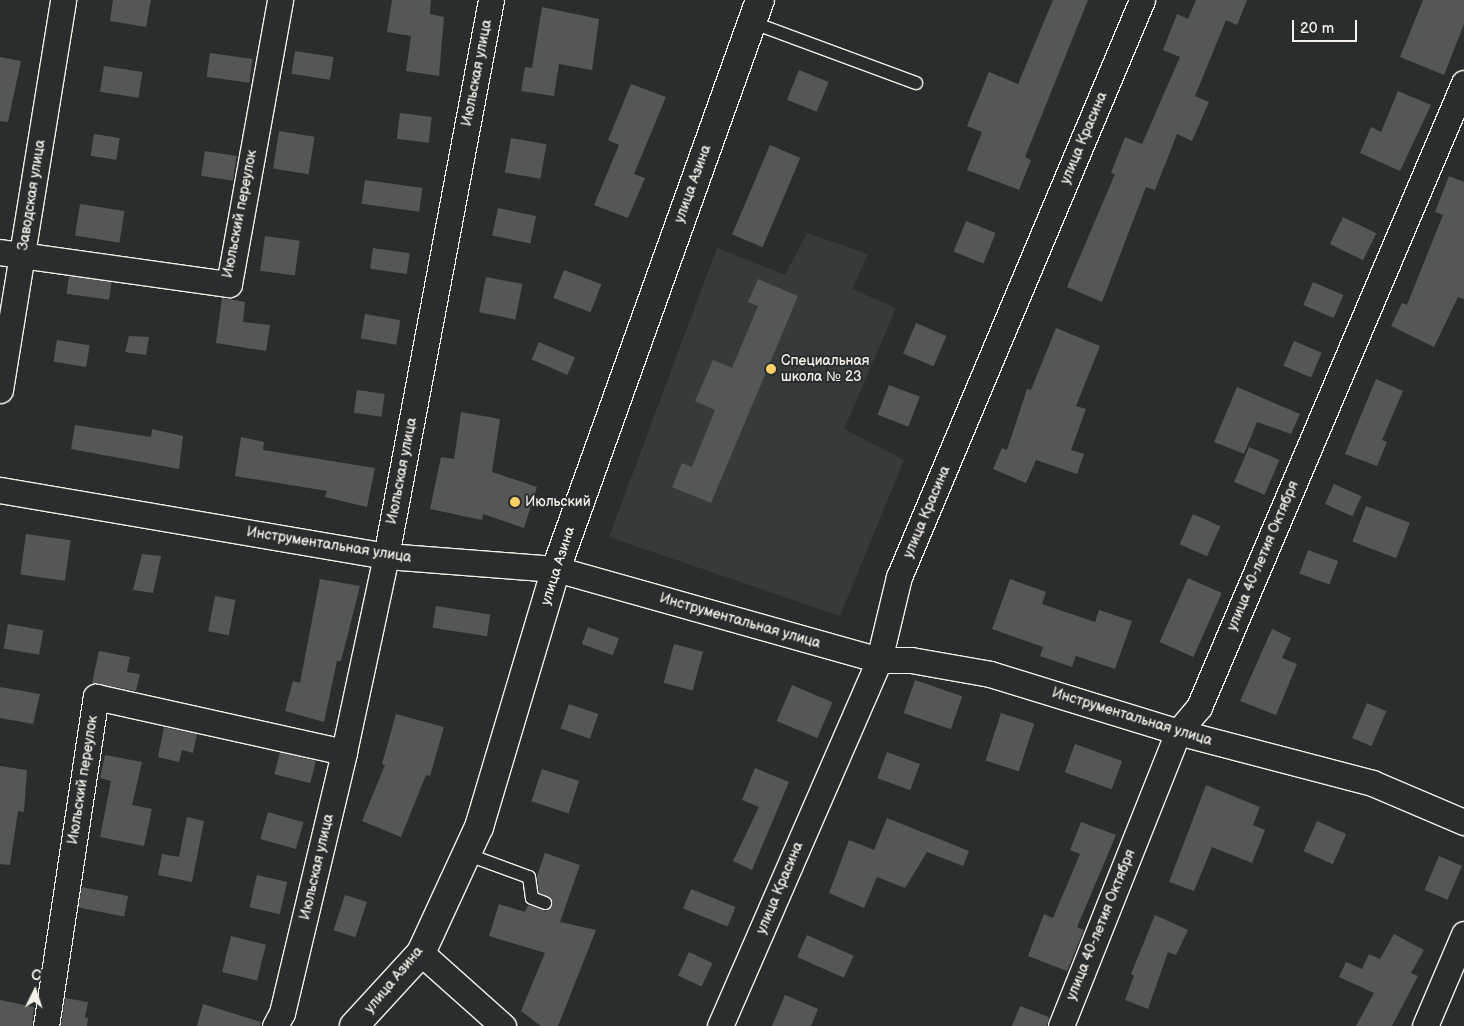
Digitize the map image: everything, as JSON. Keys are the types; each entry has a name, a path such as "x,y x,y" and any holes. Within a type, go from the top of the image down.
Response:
{"main road":[{"name":"улица Азина","path":"354,1026 420,953 479,827 556,569 756,11"}],"street":[{"name":"Заводская улица","path":"0,390 11,254 63,0"},
{"name":"Июльский переулок","path":"11,254 229,284 280,0"},
{"name":"Июльская улица","path":"275,1026 282,1013 344,752 386,556 491,0"},
{"name":"улица Красина","path":"720,1026 879,660 899,577 1142,0"},
{"name":"улица 40-летия Октября","path":"1061,1026 1178,732 1199,707 1464,83"},
{"name":"Инструментальная улица","path":"0,490 386,556 556,569 879,660 911,660 990,674 1178,732 1372,783 1464,822"},
{"name":"Июльский переулок","path":"46,1026 96,697 344,752"},
{"path":"1425,1026 1464,934"},
{"path":"420,953 502,1026"}],"lane":[{"path":"756,11 916,83"},
{"path":"466,854 529,877 532,898 545,903"}],"shaded area":[{"name":"Специальная школа № 23","path":"807,233 868,254 852,289 896,308 844,429 904,460 840,616 609,537 717,248 785,275"}],"building":[{"path":"113,0 151,0 146,27 110,21"},
{"path":"392,0 431,0 430,14 444,17 439,76 406,71 411,36 387,32"},
{"path":"1053,0 1088,0 1025,157 1031,160 1019,190 967,170 982,132 967,126 989,72 1018,84"},
{"path":"1196,0 1247,0 1237,25 1226,20 1195,96 1209,102 1192,141 1177,134 1155,190 1146,187 1102,302 1067,287 1115,174 1111,173 1125,137 1142,144 1180,57 1163,50 1177,14 1188,19"},
{"path":"1423,0 1464,0 1464,24 1444,75 1400,57"},
{"path":"542,7 599,19 592,70 559,64 554,96 521,91 525,67 532,68"},
{"path":"295,51 334,57 330,80 291,74"},
{"path":"210,53 253,59 249,83 207,77"},
{"path":"0,57 21,61 8,122 0,121"},
{"path":"104,66 143,72 138,98 100,92"},
{"path":"799,70 829,82 817,112 787,100"},
{"path":"631,84 666,97 634,174 645,178 628,218 594,205 619,145 608,140"},
{"path":"1398,91 1431,105 1400,171 1360,153 1371,127 1381,132"},
{"path":"400,113 432,117 429,143 397,139"},
{"path":"279,131 315,137 309,174 273,169"},
{"path":"94,134 120,138 116,160 91,156"},
{"path":"511,138 546,144 540,179 505,172"},
{"path":"770,145 800,158 762,247 732,234"},
{"path":"205,151 237,156 233,181 201,176"},
{"path":"1449,176 1464,182 1464,299 1458,297 1434,347 1391,326 1402,303 1407,305 1443,215 1435,212"},
{"path":"365,180 422,188 419,212 362,204"},
{"path":"80,204 124,211 119,243 75,236"},
{"path":"498,208 536,216 530,243 492,235"},
{"path":"1343,217 1376,233 1363,260 1330,244"},
{"path":"966,221 996,233 983,264 954,252"},
{"path":"265,236 300,241 295,276 260,271"},
{"path":"373,248 410,253 407,274 370,269"},
{"path":"564,270 601,284 591,312 553,298"},
{"path":"69,276 112,282 109,300 66,294"},
{"path":"486,277 522,284 515,319 479,312"},
{"path":"758,279 798,296 711,503 672,487 682,463 692,467 715,410 695,401 713,360 732,368 758,306 748,302"},
{"path":"1313,282 1343,295 1334,318 1303,305"},
{"path":"222,298 245,302 243,322 270,325 266,351 216,343"},
{"path":"365,314 400,320 396,345 361,339"},
{"path":"916,323 946,336 933,366 903,353"},
{"path":"1056,328 1100,346 1076,406 1086,409 1071,450 1084,454 1077,474 1036,460 1026,483 993,469 1002,448 1007,450 1027,389 1031,390"},
{"path":"129,336 149,337 146,355 125,352"},
{"path":"57,340 90,345 86,367 54,362"},
{"path":"1294,341 1322,353 1311,378 1283,366"},
{"path":"539,342 575,357 567,375 532,359"},
{"path":"1376,379 1403,391 1382,440 1387,442 1377,466 1345,454"},
{"path":"889,385 920,397 908,427 878,415"},
{"path":"1237,387 1300,414 1291,434 1257,422 1244,454 1214,442"},
{"path":"357,390 385,394 382,417 354,413"},
{"path":"461,412 500,419 492,472 537,487 524,528 483,514 482,520 430,509 441,457 454,459"},
{"path":"75,425 151,437 152,429 183,436 179,469 71,449"},
{"path":"241,437 264,442 263,450 375,468 367,507 325,497 327,491 235,476"},
{"path":"1249,447 1279,460 1265,495 1234,482"},
{"path":"1334,484 1361,496 1352,516 1325,504"},
{"path":"1366,506 1410,523 1396,558 1352,541"},
{"path":"1193,514 1220,526 1207,556 1180,544"},
{"path":"26,534 71,540 65,581 20,575"},
{"path":"1308,550 1338,561 1330,584 1299,573"},
{"path":"142,554 161,556 153,593 133,590"},
{"path":"1188,578 1222,593 1193,657 1160,642"},
{"path":"320,579 360,586 341,661 337,661 324,722 285,711 293,681 300,683"},
{"path":"1010,579 1046,592 1042,604 1095,622 1099,610 1132,621 1115,669 1076,656 1072,667 1040,656 1043,647 992,629"},
{"path":"215,596 236,600 229,635 208,631"},
{"path":"436,606 490,615 487,636 433,628"},
{"path":"8,624 43,630 39,655 4,649"},
{"path":"588,627 619,638 613,655 582,644"},
{"path":"1272,629 1291,638 1282,658 1297,664 1276,715 1240,701"},
{"path":"674,644 703,652 693,690 664,683"},
{"path":"99,651 130,657 127,672 140,674 136,691 92,683"},
{"path":"915,680 962,696 951,729 904,713"},
{"path":"792,685 833,702 817,738 777,721"},
{"path":"0,687 40,694 33,724 0,718"},
{"path":"1367,703 1386,711 1371,746 1352,738"},
{"path":"569,704 598,714 590,739 561,729"},
{"path":"1001,713 1034,724 1019,771 986,761"},
{"path":"396,714 444,727 430,776 426,775 401,837 362,821 385,765 382,764"},
{"path":"164,727 197,734 193,753 182,750 179,762 158,757"},
{"path":"1075,744 1122,761 1112,789 1065,772"},
{"path":"280,752 316,761 310,783 274,774"},
{"path":"887,752 920,764 910,790 877,778"},
{"path":"105,755 142,762 132,805 152,809 144,846 100,837 111,781 100,778"},
{"path":"0,766 27,770 24,812 18,811 10,865 0,864"},
{"path":"755,768 789,782 752,870 733,861 759,807 742,800"},
{"path":"542,769 579,781 569,813 531,801"},
{"path":"1206,785 1260,807 1253,825 1265,830 1252,863 1212,847 1194,891 1169,882"},
{"path":"268,812 304,822 296,849 260,839"},
{"path":"187,817 204,821 192,882 158,875 162,854 179,857"},
{"path":"887,818 969,851 963,866 927,852 905,888 877,877 864,908 829,893 849,840 874,850"},
{"path":"1317,821 1346,834 1333,864 1304,851"},
{"path":"1081,822 1116,835 1077,927 1084,930 1067,971 1028,956 1044,914 1053,918 1080,854 1070,850"},
{"path":"545,853 580,865 560,922 596,930 558,1026 541,1026 521,1011 545,953 489,936 499,904 525,912 528,905 546,911 552,906 551,898 539,892 537,876"},
{"path":"1439,856 1462,866 1448,900 1425,890"},
{"path":"257,875 287,882 280,914 250,907"},
{"path":"82,887 128,896 124,917 78,908"},
{"path":"691,889 736,907 728,926 683,908"},
{"path":"345,895 367,902 355,937 334,930"},
{"path":"1155,915 1188,930 1176,955 1168,952 1148,1009 1125,1000 1134,976 1131,974"},
{"path":"1394,934 1424,950 1411,973 1418,976 1392,1026 1356,1026 1374,993 1339,977 1346,962 1362,969 1369,954 1380,959"},
{"path":"807,935 854,956 844,978 797,957"},
{"path":"231,936 266,945 257,981 222,972"},
{"path":"689,952 713,963 702,987 678,976"},
{"path":"785,995 818,1009 811,1026 772,1026"},
{"path":"65,998 88,1002 85,1017 88,1018 87,1026 61,1026"},
{"path":"0,1000 34,1007 32,1026 0,1026"},
{"path":"203,1004 261,1022 260,1026 197,1026"},
{"path":"1020,1006 1049,1017 1047,1026 1012,1026"}],"place":[{"name":"Специальная школа № 23","path":"771,369"},
{"name":"Июльский","path":"515,502"}]}
